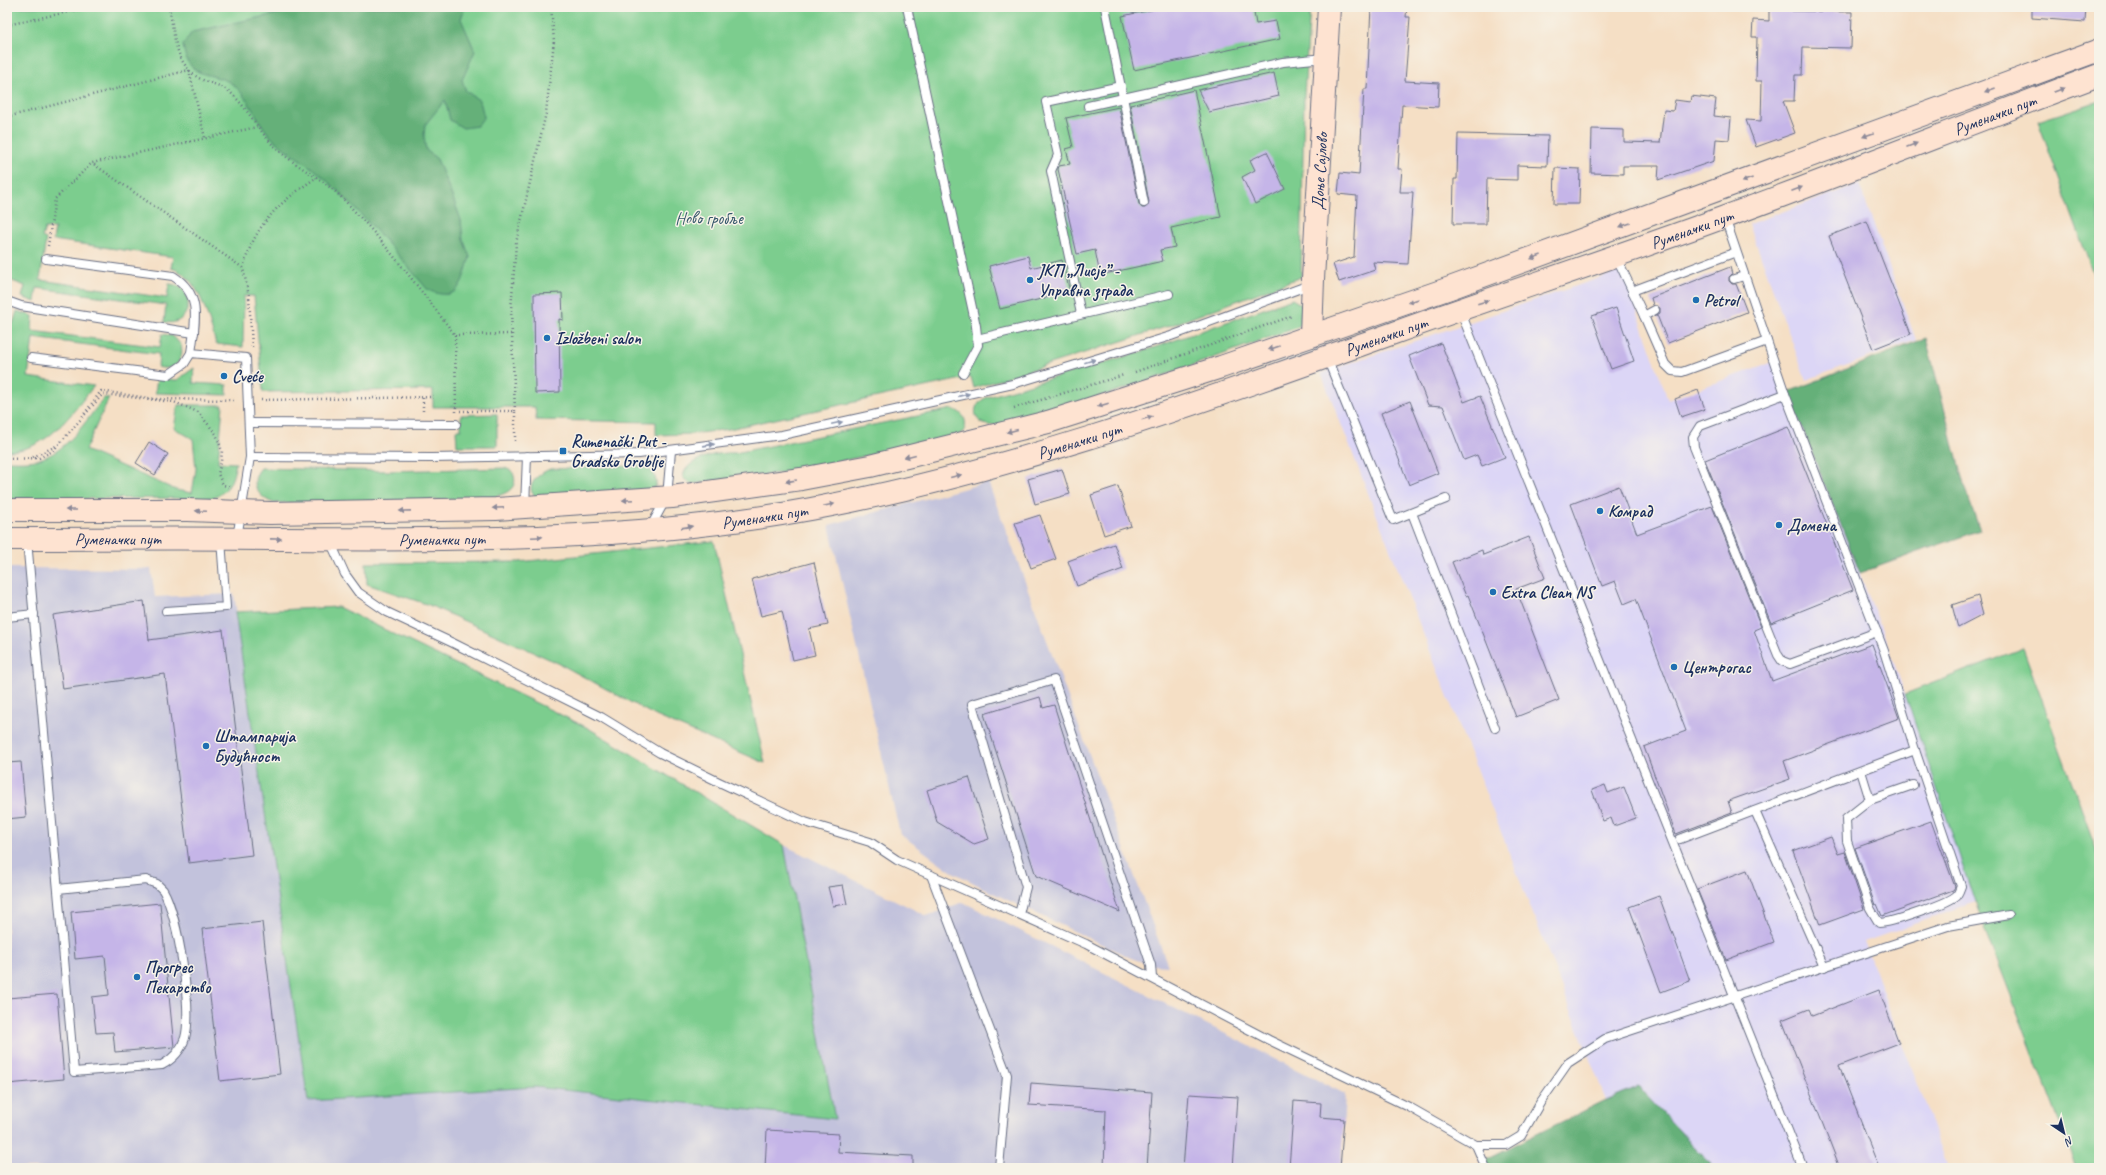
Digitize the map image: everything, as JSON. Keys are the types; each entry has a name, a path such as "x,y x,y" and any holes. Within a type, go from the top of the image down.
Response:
{"main road":[{"name":"Доње Сајлово","path":"1311,336 1330,7"},
{"name":"Руменачки пут","path":"7,510 325,512 525,507 667,497 725,491 863,468 1048,422 1311,336 1572,244 2099,50"},
{"name":"Руменачки пут","path":"17,539 499,540 648,531 811,509 983,469 1127,425 1327,357 1459,309 1724,217 2099,75"}],"lane":[{"path":"907,7 976,326 978,345 963,373"},
{"path":"1105,7 1144,203"},
{"path":"1088,106 1283,62 1326,58"},
{"path":"1081,314 1051,171 1058,155 1046,102 1121,86"},
{"path":"1724,217 1785,394 1877,632 1961,886 1957,894 1949,900 1894,921 1879,923 1870,908 1846,841 1846,819 1870,800 1913,785"},
{"path":"1632,291 1736,252"},
{"path":"1616,255 1665,364 1672,371 1682,372 1767,341"},
{"path":"31,358 168,375 184,364 192,353 195,315 194,302 184,284 173,276 46,259"},
{"path":"1734,279 1744,276"},
{"path":"250,457 639,454 671,451 782,435 1013,384 1171,336 1313,284"},
{"path":"977,339 1169,294"},
{"path":"7,301 21,306 194,333"},
{"path":"1459,309 1733,998 1803,1168"},
{"path":"1644,316 1656,310"},
{"path":"166,611 226,607 229,539 240,512 250,457 246,358 192,353"},
{"path":"1327,357 1393,520 1446,499"},
{"path":"1785,394 1700,426 1693,437 1694,447 1778,655 1782,661 1790,664 1877,632"},
{"path":"249,423 456,424"},
{"path":"648,531 667,497 671,451"},
{"path":"525,507 526,456"},
{"path":"1412,513 1495,728"},
{"path":"17,539 34,614 58,889 74,1072 162,1065 168,1062 182,1046 187,1032 186,981 179,939 163,890 153,882 142,880 58,889"},
{"path":"330,540 345,574 358,592 387,612 453,643 601,717 660,753 719,782 805,822 870,842 897,860 1086,944 1269,1040 1409,1107 1476,1145 1506,1145 1520,1136 1540,1102 1568,1063 1605,1039 1948,926 2009,915"},
{"path":"7,617 34,614"},
{"path":"1019,914 1026,887 972,704 1054,680 1151,965 1152,978"},
{"path":"1680,839 1915,750"},
{"path":"1861,771 1870,800"},
{"path":"1755,810 1824,967"},
{"path":"931,875 1007,1075 999,1168"},
{"path":"1476,1145 1486,1168"}],"path":[{"path":"7,25 91,7"},
{"path":"169,7 180,56 189,70 202,81 221,85 232,93 257,127 277,150 317,177 338,195 391,253 455,335 456,411"},
{"path":"523,445 515,445 511,310 516,243 546,113 554,41 551,7"},
{"path":"7,117 189,70"},
{"path":"189,70 205,138"},
{"path":"46,259 55,199 92,162 257,127"},
{"path":"92,162 243,268"},
{"path":"252,348 249,296 243,268 248,249 262,224 289,196 317,177"},
{"path":"1133,372 1312,310"},
{"path":"455,335 512,334"},
{"path":"1008,410 1125,375"},
{"path":"7,458 33,457 54,448 68,434 101,391 155,399 247,400 434,397"},
{"path":"7,458 39,458 53,451 103,394 174,402 198,412 216,434 222,451 222,462 218,474 223,485 244,490"},
{"path":"423,397 423,411 430,411"},
{"path":"449,411 515,411"}],"shaded area":[{"path":"1859,184 1916,340 1806,380 1749,224"},
{"path":"1623,270 1668,400 1775,361 1884,635 1975,902 1864,942 1948,1168 1712,1168 1710,1163 1638,1087 1606,1100 1321,373"},
{"path":"988,482 1168,966 1151,965 1131,958 995,894 951,871 900,834 829,525"},
{"path":"7,568 151,569 155,597 234,594 308,1101 535,1087 835,1119 784,845 927,916 963,902 1345,1094 1341,1168 7,1168"}],"green space":[{"name":"Ново гробље","path":"7,7 1310,7 1304,95 1301,277 1172,325 974,388 971,377 729,429 692,434 656,435 656,422 536,420 535,407 433,407 433,390 263,392 254,296 244,296 243,347 216,344 206,311 196,289 189,279 181,272 171,268 173,257 53,240 55,228 45,228 42,237 46,239 40,280 167,298 169,284 178,286 184,291 188,298 188,306 186,313 181,319 173,322 164,322 166,305 37,288 35,302 22,297 25,286 7,279"},
{"path":"308,7 465,7 461,19 475,51 462,80 466,91 480,101 484,117 477,126 463,128 450,120 445,100 425,125 424,136 426,150 437,159 454,201 461,220 463,239 470,257 462,282 453,292 439,294 428,290 378,233 339,192 319,174 286,150 269,135 247,100 237,88 221,78 197,71 191,66 186,58 183,45 192,32"},
{"path":"2099,101 2099,290 2038,121"},
{"path":"1292,299 1302,305 1300,325 1296,328 1194,365 1089,400 1044,413 990,426 984,424 976,416 975,411 977,405 988,397 1147,350"},
{"path":"17,311 33,316 32,331 160,347 162,334 173,336 181,345 182,350 180,360 177,364 169,368 164,368 158,367 159,354 33,338 28,377 94,386 67,419 46,438 35,445 7,451 7,322 13,324"},
{"path":"1926,338 1965,489 1980,530 1860,573 1788,392"},
{"path":"194,368 193,383 227,385 227,395 155,393 157,379 177,380"},
{"path":"104,398 109,398 85,450 176,490 192,493 196,469 193,439 174,428 178,405 223,405 218,462 236,463 230,484 223,492 213,498 7,499 7,461 35,460 46,457 57,451 66,444 82,426"},
{"path":"952,409 962,414 965,420 964,431 956,437 793,471 691,484 683,478 685,471 689,466 696,461 712,455 735,453"},
{"path":"497,414 497,446 457,446 456,430 461,430 461,415"},
{"path":"633,466 650,470 655,476 656,486 651,490 536,497 532,493 531,489 537,477 550,469"},
{"path":"261,468 389,471 505,468 512,471 515,478 512,488 507,492 484,499 274,503 268,501 259,493 255,484 257,473"},
{"path":"714,541 765,763 656,716 560,664 429,605 367,584 366,563 519,562"},
{"path":"338,607 588,728 784,845 835,1119 535,1087 308,1101 235,612"},
{"path":"2023,648 2099,857 2099,1168 2077,1168 1975,902 1905,694"},
{"path":"1638,1087 1710,1163 1712,1168 1487,1168 1484,1160 1606,1100"}],"building":[{"path":"1165,7 1253,7 1256,24 1276,21 1280,39 1134,70 1122,16"},
{"path":"1371,7 1407,7 1406,17 1410,17 1405,81 1439,83 1438,107 1402,105 1398,169 1402,169 1400,192 1413,192 1408,264 1373,262 1375,270 1339,282 1333,264 1354,257 1357,196 1338,194 1340,173 1359,175 1364,89 1367,89"},
{"path":"1769,7 1792,7 1792,11 1852,12 1851,48 1803,47 1802,75 1795,75 1794,101 1783,101 1795,133 1756,147 1746,120 1761,121 1762,81 1756,81 1757,37 1752,37 1753,20 1769,21"},
{"path":"2032,7 2086,7 2085,22 2032,18"},
{"path":"1274,73 1279,96 1209,112 1198,90"},
{"path":"1194,90 1221,217 1171,228 1175,247 1160,250 1163,261 1100,275 1095,250 1077,254 1058,169 1059,166 1070,164 1066,149 1073,147 1066,118 1119,107 1139,204 1142,208 1145,208 1149,202 1130,105"},
{"path":"1691,96 1716,99 1714,116 1731,118 1729,140 1716,139 1714,161 1658,180 1659,166 1623,166 1623,174 1591,173 1592,129 1624,130 1624,142 1660,143 1664,110 1673,111 1675,100 1690,102"},
{"path":"1458,134 1548,136 1547,166 1517,165 1517,180 1487,179 1486,224 1453,224 1454,179 1457,179"},
{"path":"1267,152 1285,189 1255,204 1242,177 1255,170 1250,160"},
{"path":"1555,168 1580,169 1579,204 1554,204"},
{"path":"1867,221 1911,334 1873,349 1829,236"},
{"name":"ЈКП „Лисје” - Управна зграда","path":"1028,256 1031,268 1062,260 1070,292 1000,309 989,266"},
{"path":"1730,267 1732,274 1729,277 1729,281 1732,284 1736,284 1747,312 1668,343 1657,315 1660,313 1660,308 1653,305 1651,298"},
{"path":"562,293 563,320 559,319 560,392 535,393 534,294"},
{"path":"1616,308 1634,361 1611,369 1592,316"},
{"path":"1441,343 1464,402 1480,396 1505,457 1482,466 1477,455 1464,460 1443,406 1428,405 1409,356"},
{"path":"1698,390 1705,409 1681,417 1675,399"},
{"path":"1410,401 1438,473 1409,485 1381,413"},
{"name":"Домена","path":"1788,427 1853,590 1771,623 1705,460"},
{"path":"149,442 168,454 155,475 136,463"},
{"path":"1062,469 1070,494 1035,504 1028,479"},
{"path":"1118,486 1131,526 1104,535 1091,495"},
{"path":"1619,486 1637,534 1712,506 1761,627 1754,630 1772,681 1872,644 1899,718 1784,761 1790,779 1728,801 1732,813 1676,834 1644,747 1686,731 1636,599 1624,604 1615,581 1602,586 1571,504"},
{"path":"1040,515 1056,559 1031,568 1015,523"},
{"path":"1529,537 1545,578 1516,589 1559,700 1516,717 1468,595 1466,596 1452,562 1482,550 1483,555"},
{"path":"1114,544 1123,569 1077,586 1068,561"},
{"path":"814,562 828,625 809,629 815,655 793,660 782,611 761,616 752,579"},
{"path":"1978,596 1983,615 1958,628 1952,605"},
{"name":"Штампарија Будућност","path":"144,601 149,640 223,630 252,855 189,863 165,674 63,689 53,615"},
{"path":"1040,697 1043,708 1054,705 1120,912 1036,876 984,714"},
{"path":"21,762 26,817 7,819 7,763"},
{"path":"969,777 989,839 974,844 937,822 927,790"},
{"path":"1605,785 1608,793 1624,787 1636,818 1614,826 1611,818 1603,821 1592,790"},
{"path":"1931,821 1955,887 1953,890 1882,916 1877,904 1875,905 1855,848"},
{"path":"1831,837 1838,854 1845,852 1864,909 1820,925 1793,851"},
{"path":"1747,870 1774,942 1726,960 1697,889"},
{"path":"843,885 847,904 833,906 828,887"},
{"path":"1659,896 1690,981 1661,992 1629,907"},
{"name":"Прогрес Пекарство","path":"160,903 174,1047 115,1052 113,1032 96,1033 92,997 109,995 105,956 75,959 71,912"},
{"path":"262,922 280,1074 220,1081 202,929"},
{"path":"1879,990 1899,1043 1839,1066 1879,1168 1840,1168 1782,1020 1809,1009 1812,1016"},
{"path":"57,994 64,1079 7,1084 7,998"},
{"path":"1031,1083 1152,1092 1147,1168 1104,1168 1106,1110 1029,1105"},
{"path":"1189,1094 1238,1097 1233,1168 1183,1168"},
{"path":"1294,1101 1321,1103 1320,1117 1344,1119 1340,1168 1289,1168"},
{"path":"767,1130 839,1134 838,1152 913,1156 913,1168 765,1168"}],"place":[{"name":"ЈКП „Лисје” - Управна зграда","path":"1030,280"},
{"name":"Petrol","path":"1696,300"},
{"name":"Izložbeni salon","path":"547,338"},
{"name":"Cveće","path":"224,376"},
{"name":"Rumenački Put - Gradsko Groblje","path":"563,451"},
{"name":"Комрад","path":"1600,511"},
{"name":"Домена","path":"1779,525"},
{"name":"Extra Clean NS","path":"1493,592"},
{"name":"Центрогас","path":"1674,667"},
{"name":"Штампарија Будућност","path":"206,746"},
{"name":"Прогрес Пекарство","path":"137,977"}]}
